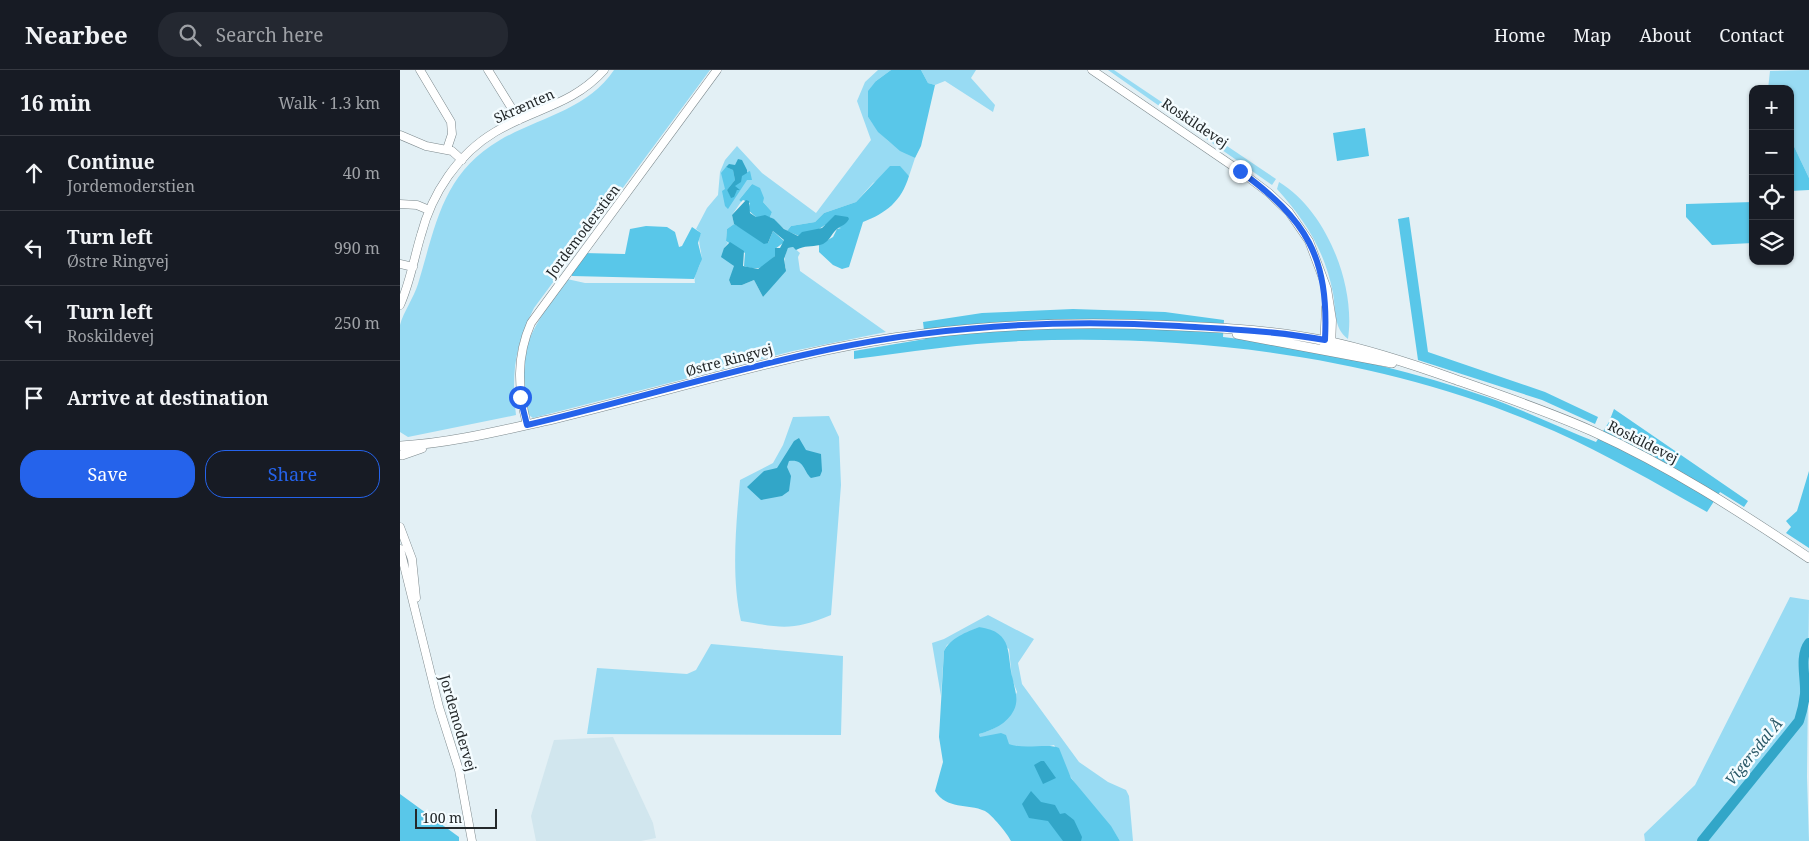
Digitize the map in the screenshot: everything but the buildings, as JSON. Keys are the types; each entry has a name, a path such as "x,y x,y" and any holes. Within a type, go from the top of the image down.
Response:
{"main road":[{"name":"Østre Ringvej","path":"401,452 527,425 788,358 900,336 976,327 1042,323 1242,328 1328,345"},
{"name":"Roskildevej","path":"1328,345 1450,378 1552,414 1637,453 1720,499 1809,558"}],"street":[{"path":"420,70 451,122 452,134 447,149"},
{"path":"488,70 519,120"},
{"name":"Skrænten","path":"400,305 429,210 441,186 462,160 484,140 519,120 577,95 604,70"},
{"name":"Jordemoderstien","path":"527,425 520,397 519,376 522,349 532,323 717,70"},
{"name":"Roskildevej","path":"1092,70 1103,73 1280,202 1303,231 1314,251 1329,300 1328,345"},
{"path":"400,135 426,146 447,149 462,160"},
{"path":"400,204 417,205 429,210"},
{"path":"400,264 413,267"},
{"name":"Jordemodervej","path":"400,527 412,559 417,612"},
{"name":"Jordemodervej","path":"400,550 417,612 439,707 459,770 472,841"}],"shaded area":[{"path":"614,70 710,70 534,308 522,335 516,360 514,386 516,415 408,437 400,432 400,325 418,284 437,221 453,185 465,169 500,140 577,104 603,84"},
{"path":"878,70 891,70 876,81 868,117 888,141 915,158 909,176 900,167 873,183 856,202 824,213 815,222 791,226 787,231 770,217 772,212 763,202 752,184 739,200 741,202 732,215 734,224 727,229 726,241 728,243 724,248 735,268 729,280 731,285 742,285 754,280 763,297 786,268 786,253 788,248 793,247 800,253 798,257 800,271 886,332 793,351 533,418 527,412 521,381 526,349 539,320 567,279 585,283 695,283 701,256 699,240 701,233 696,229 707,208 718,195 720,172 725,160 737,146 762,173 816,213 871,140 857,101 865,82"},
{"path":"891,70 921,70 928,83 935,85 921,146 915,158 900,151 878,132 868,117 868,91 876,81"},
{"path":"921,70 976,70 971,78 995,105 993,112 945,81 935,85 928,83"},
{"path":"1108,70 1114,70 1276,179 1272,185"},
{"path":"1809,70 1809,178 1794,146 1794,85 1768,85 1770,71"},
{"path":"1365,128 1369,156 1337,161 1333,133"},
{"path":"1794,146 1809,178 1809,190 1794,191"},
{"path":"738,159 742,160 747,173 742,176 741,182 735,186 740,190 737,190 734,197 731,198 727,190 735,180 733,170 726,167 729,164 735,165"},
{"path":"890,166 900,166 909,176 906,185 892,205 879,215 863,222 849,267 842,269 833,265 819,252 819,245 833,237 837,229 841,228 825,225 816,231 799,236 787,231 791,226 815,222 824,213 856,202"},
{"path":"726,167 733,170 735,180 727,190 731,197 737,190 740,190 735,188 735,185 743,174 750,171 752,180 747,180 728,209 725,206 722,191 725,189 721,173"},
{"path":"1279,182 1296,195 1311,211 1324,230 1334,251 1342,273 1347,296 1348,339 1343,335 1337,324 1333,293 1325,263 1305,224 1277,189"},
{"path":"752,184 760,188 764,198 763,202 772,212 770,217 756,217 748,210 750,203 739,200"},
{"path":"746,200 749,201 750,213 756,217 765,215 774,219 784,229 798,236 802,232 822,228 835,215 848,217 849,219 823,244 802,247 796,250 793,247 788,248 784,259 786,271 763,297 754,280 742,285 731,285 729,280 734,266 721,257 724,248 730,242 744,251 743,266 758,269 775,256 775,248 780,248 784,240 773,231 768,243 764,244 734,224 732,215"},
{"path":"1749,202 1749,243 1712,245 1686,217 1686,204"},
{"path":"1409,217 1428,352 1545,392 1598,417 1595,424 1542,400 1418,360 1398,219"},
{"path":"734,224 768,243 773,231 784,241 775,249 775,256 764,266 753,268 744,266 745,253 726,241 727,229"},
{"path":"646,226 667,227 675,232 679,247 682,246 692,227 701,233 698,243 702,259 694,279 572,276 571,272 584,253 625,254 630,229"},
{"path":"1073,309 1165,312 1224,320 1223,337 1323,353 1422,377 1501,402 1596,442 1609,422 1614,409 1748,501 1744,507 1720,492 1707,512 1593,449 1491,406 1426,385 1360,369 1293,356 1226,347 1090,340 980,344 854,359 854,351 925,339 923,322 982,313"},
{"path":"829,416 839,437 841,485 831,615 806,624 787,627 741,621 735,569 740,480 773,463 783,445 793,417"},
{"path":"799,438 806,450 821,454 822,471 820,476 811,478 801,464 789,461 787,467 791,476 789,491 782,496 761,500 747,487 764,471 777,468 794,441"},
{"path":"1809,471 1809,548 1786,533 1791,527 1786,521 1797,511"},
{"path":"1790,597 1809,600 1807,777 1809,841 1645,841 1644,834 1695,785"},
{"path":"988,615 1034,639 1018,663 1022,684 1079,762 1108,782 1126,790 1129,796 1133,841 1120,841 1070,776 1054,745 1023,748 980,737 979,734 1000,724 1008,714 1017,692 1012,679 1009,649 979,627 947,645 944,651 941,696 932,643 944,639"},
{"path":"979,627 991,630 1004,639 1016,691 1014,710 1008,719 1004,723 979,734 980,737 1001,733 1006,735 1009,744 1015,746 1049,746 1059,748 1071,778 1111,826 1120,841 1011,841 999,824 985,811 951,804 940,797 935,791 943,762 939,737 944,651 950,642 964,633"},
{"path":"711,644 843,656 841,735 587,734 597,668 687,674 696,670"},
{"path":"613,737 653,823 656,838 641,841 536,841 531,816 554,740"},
{"path":"1044,761 1056,778 1043,784 1034,765"},
{"path":"1031,791 1041,802 1055,805 1060,814 1065,813 1074,820 1082,837 1081,841 1063,841 1048,821 1029,818 1022,804"},
{"path":"400,794 459,837 459,841 400,841"}],"waterway":[{"name":"Vigersdal Å","path":"1702,841 1799,721 1805,694 1804,654 1809,643"}],"route":[{"path":"520,397 527,425 624,402 788,358 900,336 976,327 1042,323 1216,326 1261,330 1325,340 1326,311 1323,280 1314,251 1297,222 1280,202 1240,171"}]}
